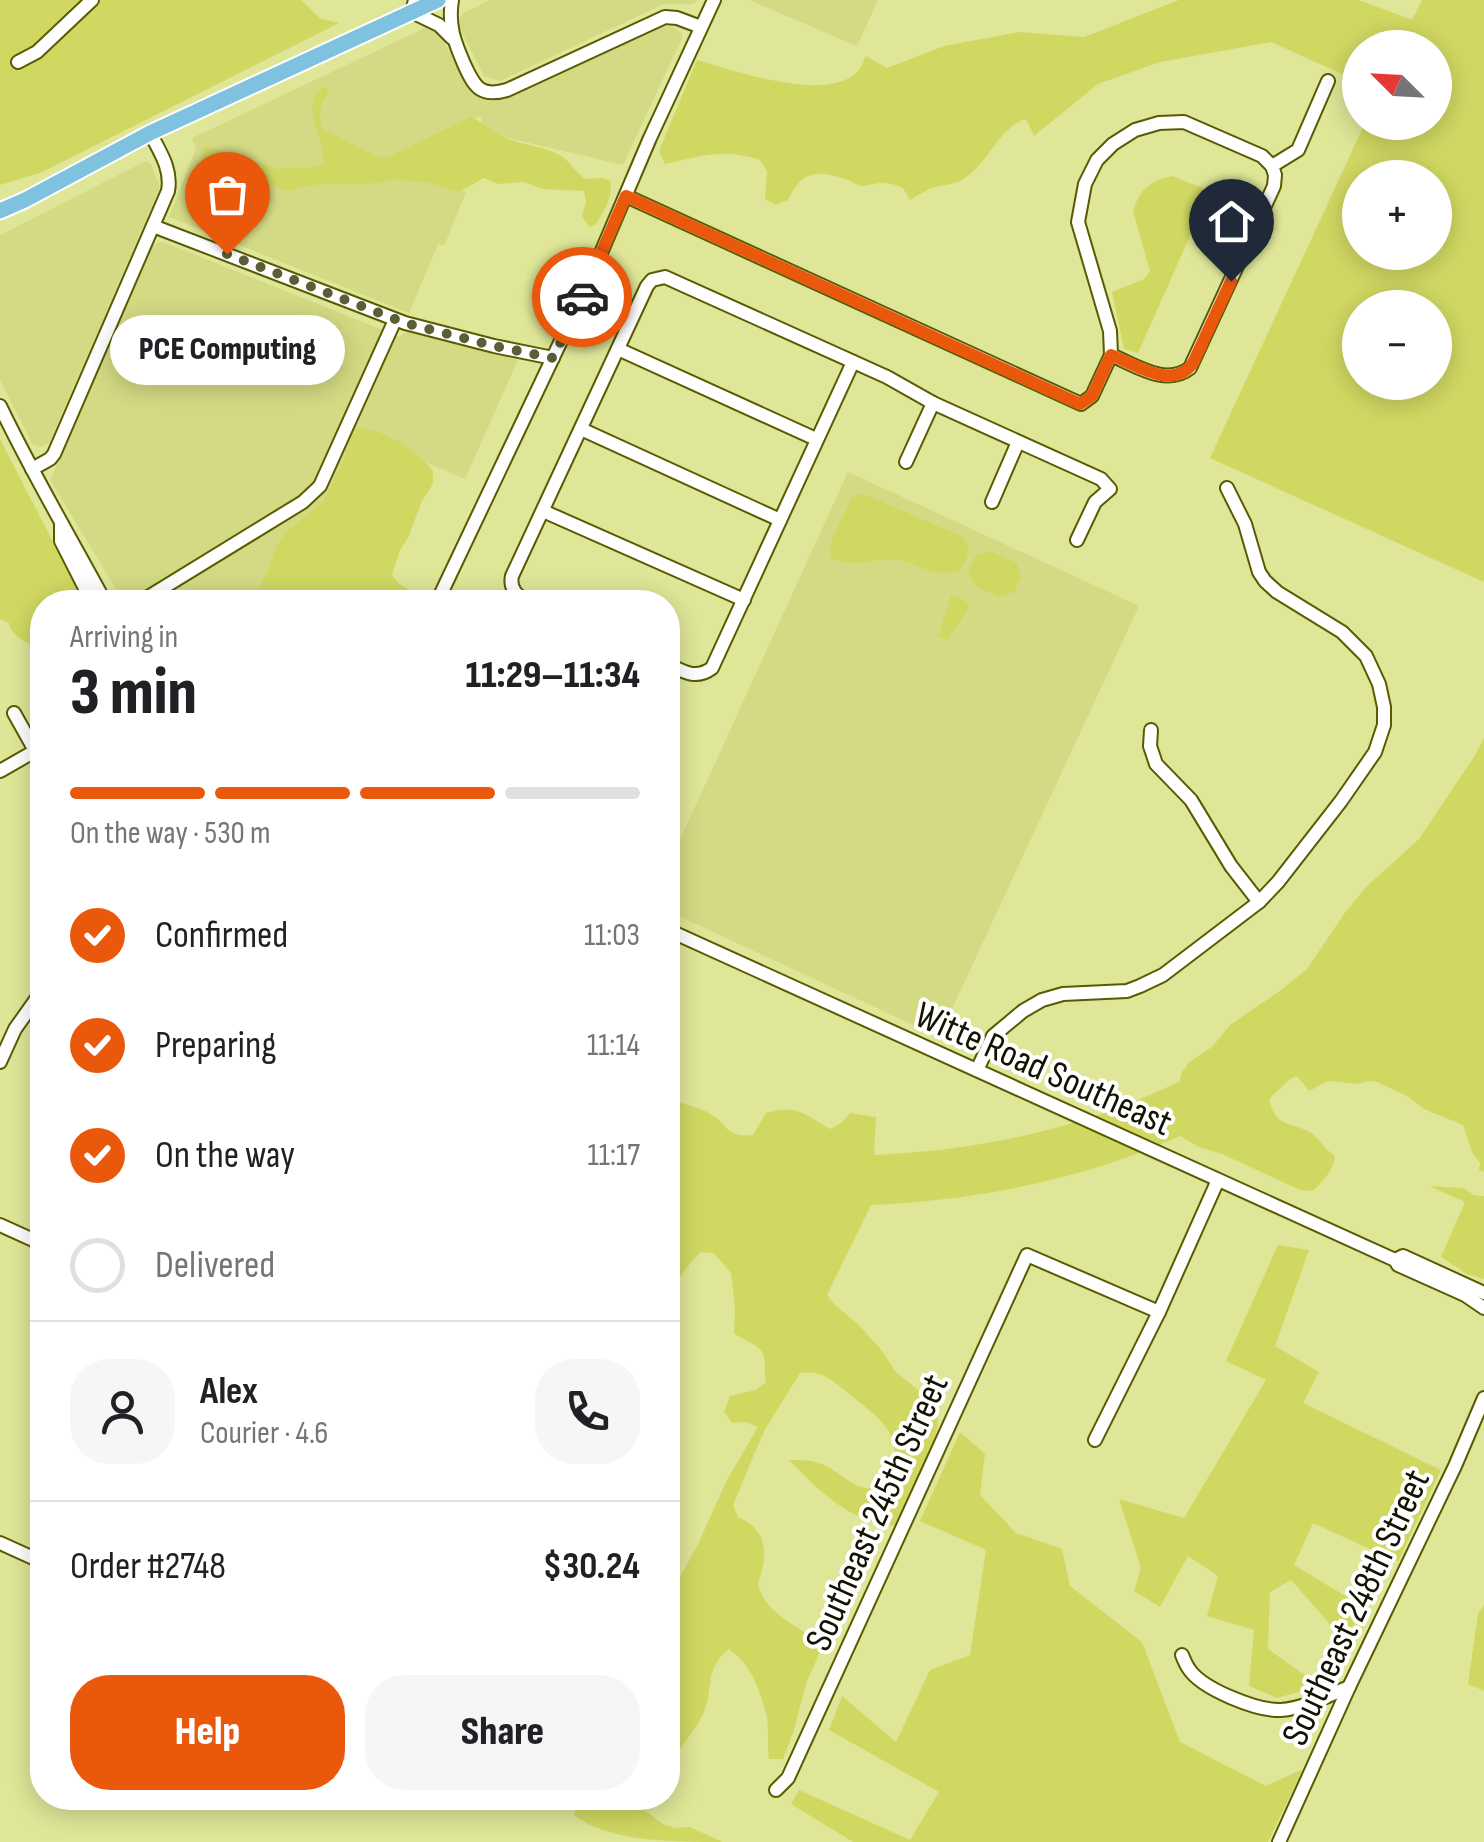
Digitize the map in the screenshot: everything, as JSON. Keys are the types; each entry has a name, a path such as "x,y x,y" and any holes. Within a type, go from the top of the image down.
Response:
{"main road":[{"path":"0,210 413,6 438,0"}],"street":[{"path":"18,62 38,52 92,0"},
{"path":"452,0 452,38"},
{"path":"443,590 553,358 714,0"},
{"path":"413,6 452,38 475,85 497,93 660,18 677,18 701,27"},
{"path":"1272,166 1298,150 1328,81"},
{"path":"626,196 1080,404 1092,396 1111,355 1110,332 1078,222 1086,184 1097,160 1135,130 1159,123 1184,122 1262,156 1272,166 1274,186 1190,368 1179,376 1168,377 1111,355"},
{"path":"32,469 54,454 169,182 165,162 150,133"},
{"path":"153,226 395,320 553,358"},
{"path":"515,590 511,582 580,429 647,286 658,278 670,278 1101,480 1110,490 1094,502 1077,540"},
{"path":"160,590 304,502 320,486 395,320"},
{"path":"618,349 816,439"},
{"path":"680,670 691,675 712,668 853,362"},
{"path":"906,462 933,403"},
{"path":"0,406 70,536 94,590"},
{"path":"580,429 780,520"},
{"path":"992,502 1018,442"},
{"path":"977,1070 993,1036 1023,1010 1062,994 1127,991 1140,986 1162,975 1259,902 1289,869 1375,752 1384,725 1384,708 1379,684 1366,656 1342,632 1265,581 1227,488"},
{"path":"543,511 744,600"},
{"path":"61,524 61,540 90,590"},
{"path":"14,713 30,741"},
{"path":"1151,730 1150,746 1156,764 1191,800 1231,866 1259,902"},
{"path":"0,770 30,760"},
{"name":"Witte Road Southeast","path":"680,935 1396,1260 1398,1265 1465,1295 1484,1308"},
{"path":"0,1062 30,1008"},
{"path":"1096,1440 1218,1180"},
{"path":"0,1225 30,1239"},
{"name":"Southeast 245th Street","path":"776,1790 788,1778 1026,1255 1159,1312"},
{"name":"Witte Road Southeast","path":"1396,1260 1403,1256 1484,1294"},
{"name":"Southeast 248th Street","path":"1280,1842 1484,1398"},
{"path":"0,1544 30,1557"},
{"path":"1182,1655 1189,1670 1202,1682 1257,1707 1279,1710 1306,1705 1348,1687"}],"shaded area":[{"path":"0,0 301,0 321,19 339,23 40,173 0,185"},
{"path":"490,0 698,0 693,4 664,4 500,81 484,76 458,25 462,14"},
{"path":"749,0 878,0 857,46"},
{"path":"1179,0 1359,0 1412,20 1422,0 1484,0 1484,582 1210,458 1342,173 1342,270 1452,270 1452,160 1348,160 1357,140 1452,140 1452,30 1342,30 1342,74 1271,42 1160,62 1098,84 1034,136 1026,119 1017,123 969,175 910,200 903,188 894,185 861,186 820,174 805,177 788,200 776,205 765,199 767,171 760,160 724,154 665,164 659,151 697,60 781,82 827,85 845,80 859,70 866,56 887,68 944,46 1020,32 1084,37"},
{"path":"429,26 444,41 468,89 489,101 499,100 662,26 682,33 682,38 623,165 487,133 480,116 382,162 332,166 431,178 466,192 444,246 438,244 409,313 169,217 196,149 192,138"},
{"path":"323,86 329,89 320,109 321,128 378,157 388,157 471,117 506,138 561,156 585,179 610,181 607,204 595,225 589,227 582,216 584,191 543,189 524,182 498,184 484,178 459,192 430,183 392,179 380,183 312,185 288,191 203,159 205,147 279,169 323,163 313,103"},
{"path":"146,161 160,187 49,443 33,445 0,380 0,235"},
{"path":"1172,176 1210,191 1138,353 1124,349 1112,292 1144,279 1150,271 1133,211 1147,187"},
{"path":"164,242 400,337 407,331 518,360 465,479 358,433 286,590 117,590 50,480 153,246"},
{"path":"356,429 382,434 402,444 433,471 433,484 392,574 409,590 259,590 276,546 288,530 326,497"},
{"path":"0,439 78,590 30,590 30,644 0,619"},
{"path":"848,472 1139,606 939,1037 680,917 680,840"},
{"path":"862,493 963,537 968,549 961,570 942,573 897,560 849,563 831,558 830,544 852,497"},
{"path":"990,551 1017,563 1021,577 1014,592 1000,597 975,586 968,571 975,556"},
{"path":"951,595 970,606 948,640 938,637"},
{"path":"1484,738 1484,1172 1479,1170 1480,1163 1463,1125 1424,1109 1409,1097 1370,1081 1328,1081 1309,1091 1297,1076 1269,1099 1280,1120 1311,1133 1335,1156 1330,1171 1313,1191 1300,1190 1180,1136 1105,1165 1029,1185 951,1198 871,1205 827,1295 859,1325 896,1372 929,1399 937,1411 938,1425 932,1451 896,1526 850,1512 824,1494 789,1460 818,1463 861,1487 878,1488 888,1484 895,1453 893,1441 881,1421 837,1384 820,1374 800,1373 764,1431 733,1505 738,1517 753,1526 761,1538 764,1561 759,1587 766,1602 823,1645 806,1684 783,1759 769,1759 767,1718 758,1689 750,1671 729,1649 716,1664 700,1720 680,1749 680,1577 727,1480 758,1427 746,1422 732,1423 724,1412 730,1396 756,1390 766,1382 763,1354 734,1333 731,1273 714,1253 701,1252 680,1277 680,1102 704,1111 732,1132 744,1135 753,1135 766,1113 776,1110 800,1112 830,1129 850,1113 876,1117 874,1155 953,1148 1031,1134 1144,1098 1180,1081 1189,1062 1212,1047 1230,1025 1307,969 1366,887 1419,839"},
{"path":"1429,1186 1463,1188 1484,1196 1484,1279 1467,1274 1441,1257 1465,1202"},
{"path":"1278,1245 1309,1250 1275,1346 1319,1372 1303,1403 1441,1470 1398,1562 1313,1523 1294,1565 1372,1612 1352,1649 1291,1580 1270,1592 1268,1649 1320,1686 1277,1698 1249,1686 1254,1630 1207,1616 1218,1576 1188,1556 1160,1607 1134,1591 1141,1568 1119,1499 1184,1518 1266,1380 1226,1361"},
{"path":"960,1432 985,1454 980,1495 1016,1533 1062,1549 1070,1586 1142,1642 1180,1742 1266,1786 1303,1769 1268,1842 853,1842 791,1804 799,1790 910,1840 939,1792 829,1730 842,1696 896,1742 930,1670 970,1655 986,1550 920,1521"},
{"path":"1484,1605 1484,1691 1468,1684 1478,1614"},
{"path":"575,1810 645,1810 663,1824 690,1827 722,1842 643,1839 605,1831 574,1815"}],"way so far":[{"path":"227,254 405,323 553,358 582,297"}],"place":[{"name":"PCE Computing","path":"227,254"}],"route":[{"path":"582,297 626,196 1080,404 1092,396 1111,355 1168,377 1186,372 1231,281"}]}
